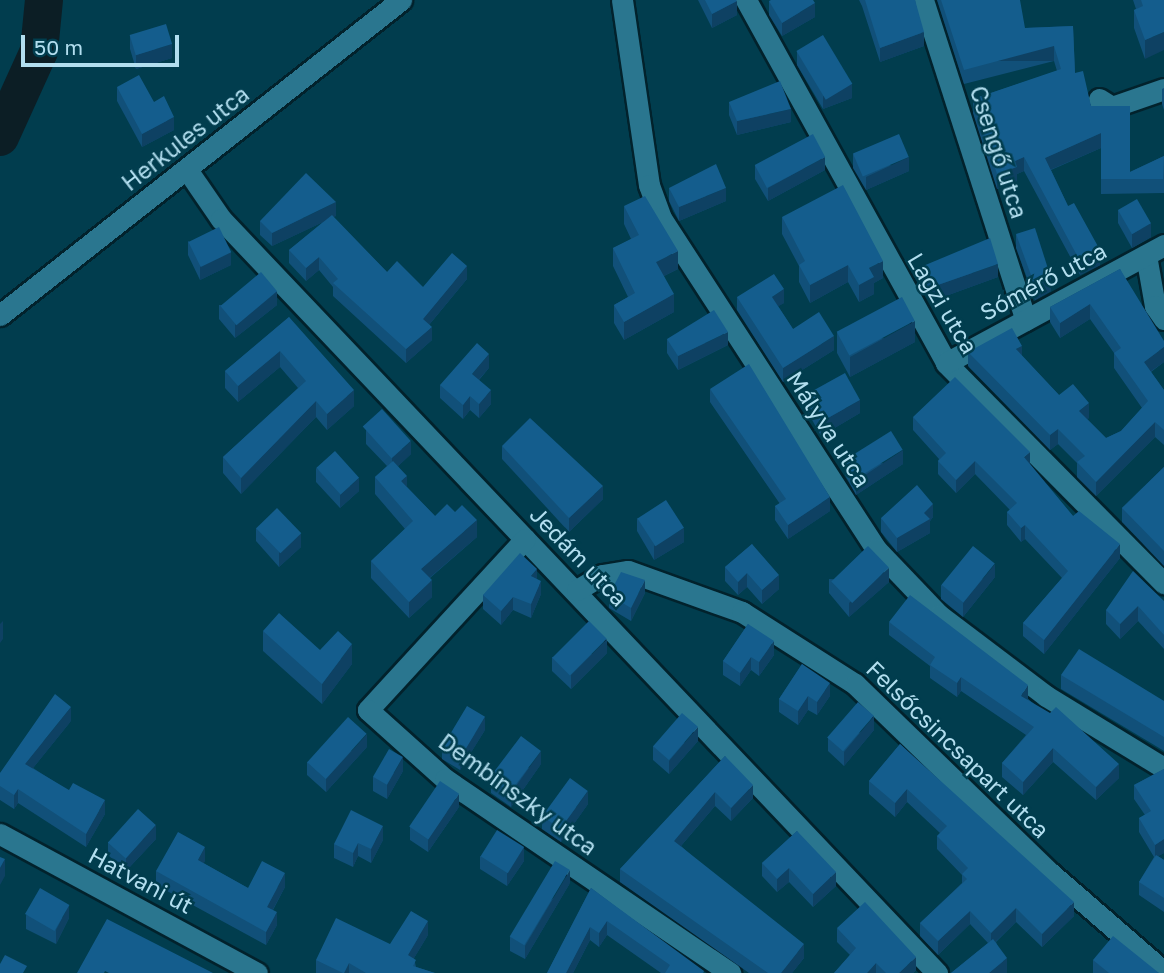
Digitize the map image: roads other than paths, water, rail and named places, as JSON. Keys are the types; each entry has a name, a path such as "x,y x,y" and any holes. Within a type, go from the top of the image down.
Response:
{"street":[{"name":"Herkules utca","path":"0,315 188,171 401,0"},
{"name":"Mályva utca","path":"622,0 649,185 661,218 876,550 939,615 1046,696 1164,768"},
{"name":"Lagzi utca","path":"746,0 946,363 1164,583"},
{"name":"Csengő utca","path":"923,0 1026,320"},
{"path":"1099,99 1112,107 1164,89"},
{"name":"Jedám utca","path":"188,171 221,219 524,539 577,590 937,973"},
{"name":"Sómérő utca","path":"946,363 1155,250"},
{"path":"1155,250 1155,306 1164,319"},
{"name":"Dembinszky utca","path":"524,539 368,710 445,779 730,973"},
{"name":"Felsőcsincsapart utca","path":"577,590 602,575 628,571 743,612 855,684 1048,871 1164,972"},
{"name":"Hatvani út","path":"0,834 257,973"}],"waterway":[{"path":"0,137 39,51 44,0"}]}
